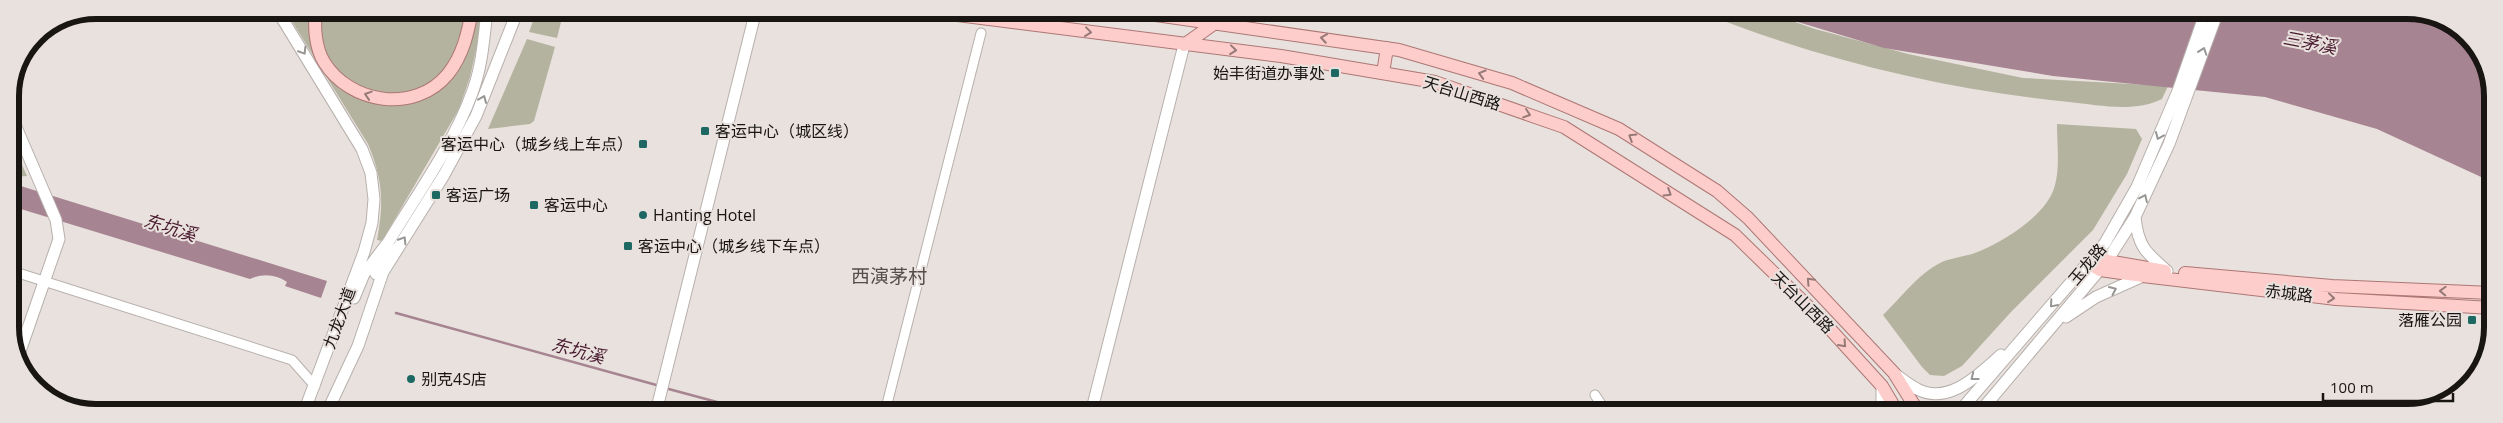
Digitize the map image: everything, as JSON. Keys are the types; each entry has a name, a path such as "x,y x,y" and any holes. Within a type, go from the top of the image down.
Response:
{"main road":[{"name":"九龙大道","path":"283,19 362,149 371,173 374,199 372,223 364,252 307,404"},
{"path":"315,19 314,29 323,61 336,77 352,88 375,98 400,99 416,96 434,86 448,74 458,58 466,39 470,19"},
{"path":"315,386 364,274 389,240 461,119 479,67 487,19"},
{"path":"331,404 358,346 384,272 444,175 476,116 514,19"},
{"path":"658,404 754,19"},
{"name":"天台山西路","path":"986,19 1281,56 1435,82 1564,127 1735,235 1820,318 1882,386 1893,404"},
{"path":"1093,404 1184,45 1202,19"},
{"name":"天台山西路","path":"1208,19 1215,24 1388,48 1512,83 1619,129 1717,191 1748,218 1786,256 1894,373 1913,404"},
{"path":"1184,45 1215,24 1219,19"},
{"path":"2184,91 2204,19"},
{"path":"2184,91 2215,19"},
{"path":"1383,73 1388,48"},
{"name":"玉龙路","path":"1987,404 2103,265 2135,217 2169,144 2184,91"},
{"name":"玉龙路","path":"1966,404 2105,242 2137,187 2184,91"},
{"path":"1564,127 1573,109"},
{"path":"19,134 56,220 59,239 22,347"},
{"path":"2135,217 2138,239 2152,258 2167,271"},
{"path":"330,404 369,290 389,240"},
{"name":"赤城路","path":"2092,258 2103,265 2143,276 2336,299 2484,308"},
{"name":"赤城路","path":"2103,265 2332,286 2484,293"},
{"path":"2056,323 2096,297 2143,276"},
{"path":"1894,373 1919,390 1938,394 1956,390 2026,335"},
{"path":"1882,386 1882,404"}],"street":[{"path":"887,404 980,32"},
{"path":"19,273 292,360 315,386"},
{"path":"1595,395 1601,404"}],"green space":[{"path":"291,19 480,19 478,41 470,77 459,109 382,241 377,240 381,214 381,192 377,169 368,144"},
{"path":"534,19 562,19 557,38 529,32"},
{"path":"1719,19 1787,19 1815,29 1908,54 2023,78 2168,86 2162,99 2140,106 2128,107 2092,105 2021,96 1974,89 1880,70 1789,44"},
{"path":"527,39 555,47 534,121 530,124 488,129"},
{"path":"2057,124 2136,129 2142,139 2127,174 2093,230 2011,312 1962,366 1944,376 1930,375 1883,315 1924,273 1940,263 1975,253 2002,240 2035,216 2051,196 2057,178"},
{"path":"19,158 27,176 19,176"}],"water":[{"name":"三茅溪","path":"1788,19 2416,19 2450,32 2458,38 2474,57 2478,66 2483,81 2484,96 2484,178 2377,129 2265,97 2053,76 1884,48"},
{"path":"19,185 327,281 321,298 285,286 287,282 278,277 264,275 250,279 19,208"}],"waterway":[{"name":"东坑溪","path":"396,313 660,386"},
{"name":"东坑溪","path":"665,388 724,404"}],"place":[{"name":"始丰街道办事处","path":"1335,73"},
{"name":"客运中心（城区线）","path":"705,131"},
{"name":"客运中心（城乡线上车点）","path":"643,144"},
{"name":"客运广场","path":"436,195"},
{"name":"客运中心","path":"534,205"},
{"name":"Hanting Hotel","path":"643,215"},
{"name":"客运中心（城乡线下车点）","path":"628,246"},
{"name":"落雁公园","path":"2472,320"},
{"name":"别克4S店","path":"411,379"}],"district":[{"name":"西演茅村","path":"889,276"}]}
